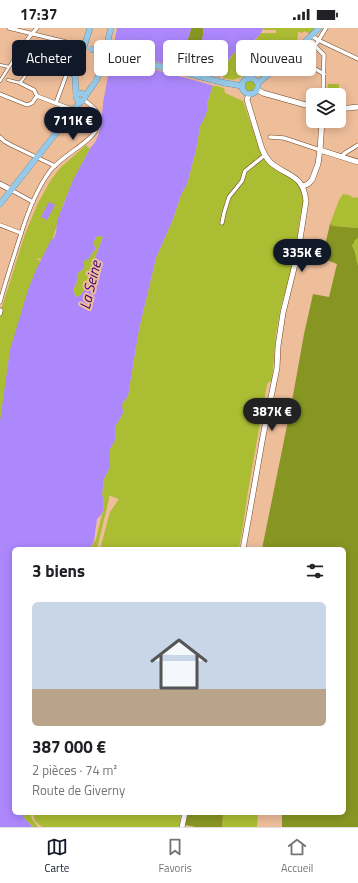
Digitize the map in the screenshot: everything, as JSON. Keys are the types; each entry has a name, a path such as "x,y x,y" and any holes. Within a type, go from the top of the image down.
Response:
{"main road":[{"path":"86,41 90,28"},
{"path":"64,122 80,95 88,91 96,81 111,28"},
{"path":"308,40 318,28"},
{"path":"86,48 242,86"},
{"path":"0,204 78,104 80,95 75,76"},
{"path":"258,83 266,76"},
{"path":"242,86 244,81 249,78 254,79 258,83 258,90 254,94 249,95"},
{"path":"242,86 244,91 249,95"},
{"path":"258,90 263,93 306,105"},
{"path":"243,547 263,436 277,368 278,346 283,313 298,252 306,201 303,186 299,181 272,164 262,150 247,99 249,95"},
{"path":"346,109 358,108"},
{"path":"303,186 312,180 318,164 322,128"},
{"path":"320,150 358,162"},
{"path":"0,184 11,190"},
{"path":"182,827 185,815"}],"street":[{"path":"9,28 18,29 57,40"},
{"path":"28,40 37,28"},
{"path":"323,88 324,55 315,46 326,28"},
{"path":"312,36 358,59"},
{"path":"0,81 12,62"},
{"path":"0,65 9,67"},
{"path":"316,69 324,74"},
{"path":"20,83 25,76"},
{"path":"56,103 66,76"},
{"path":"8,80 20,83 34,90 37,96 71,109"},
{"path":"0,94 27,105 32,103 37,96"},
{"path":"0,302 21,233 33,202 49,173 55,166 94,134 98,120 96,110 80,95"},
{"path":"0,137 4,141 55,166"},
{"path":"270,137 284,138 320,150"},
{"path":"0,144 4,141"},
{"path":"341,157 358,145"},
{"path":"222,223 229,197 242,181 245,171 265,155"},
{"path":"11,190 33,202"},
{"path":"0,225 21,233"}],"green space":[{"path":"191,28 203,28 202,40 188,40"},
{"path":"263,28 315,28 310,34 304,31 302,33 298,32 297,40 256,40 261,33 276,33 276,30 263,30"},
{"path":"236,52 236,76 244,76 233,80 223,78 223,76 228,76 228,62"},
{"path":"248,80 252,80 256,86 252,92 248,92 244,88 244,84"},
{"path":"328,84 339,84 339,88 328,88"},
{"path":"213,85 224,88 225,93 243,101 260,151 269,164 292,178 299,185 303,195 296,254 281,306 276,333 272,380 267,384 239,547 101,547 110,512 119,499 109,496 97,547 91,547 96,539 103,510 102,495 104,479 110,467 110,449 115,440 115,427 121,415 122,404 128,396 139,329 156,258 173,219 181,195 187,184 196,150 200,126 207,111 207,104"},
{"path":"86,145 90,149 64,202 53,238 42,260 37,259 41,261 31,283 9,358 0,426 1,310 25,234 38,203 51,180 60,168"},
{"path":"343,194 358,198 358,228 333,226 330,224 339,200"},
{"path":"330,224 333,226 358,228 358,238 352,246 355,251 358,265 358,827 282,827 282,815 346,815 346,547 262,547 313,294 329,297 337,264 322,258"},
{"path":"96,237 103,237 82,294 76,297 73,289 76,285 78,273 83,269 84,261 96,249 93,243"},
{"path":"358,238 358,265 356,262 356,252 352,246 355,239"},
{"path":"23,815 31,815 38,827 33,827"},
{"path":"34,815 181,815 179,827 42,827 35,821"},
{"path":"188,815 223,815 222,827 196,827 185,825"},
{"path":"223,815 258,815 257,827 222,827"}],"water":[{"name":"La Seine","path":"117,28 191,28 188,40 163,40 163,76 215,76 207,104 207,111 200,126 196,150 187,184 181,195 173,219 156,258 139,329 128,396 122,404 123,413 115,427 115,440 110,449 110,467 104,479 102,495 103,510 102,514 97,519 94,541 91,547 12,547 12,815 23,815 33,827 0,827 0,421 10,350 28,290 36,270 51,240 54,238 57,221 73,180 97,139 108,76 155,76 155,40 115,40","holes":["101,236 103,237 82,294 76,297 73,289 76,285 78,273 83,269 84,261 90,258 91,254 96,249 93,243 96,237"]},
{"path":"203,28 263,28 259,36 254,40 236,40 236,51 228,60 228,40 202,40"},
{"path":"49,202 55,205 47,220 41,217"}],"pier":[{"path":"155,61 163,63 163,72 155,70"},
{"path":"178,76 214,76 222,78 216,78 215,86"}]}
